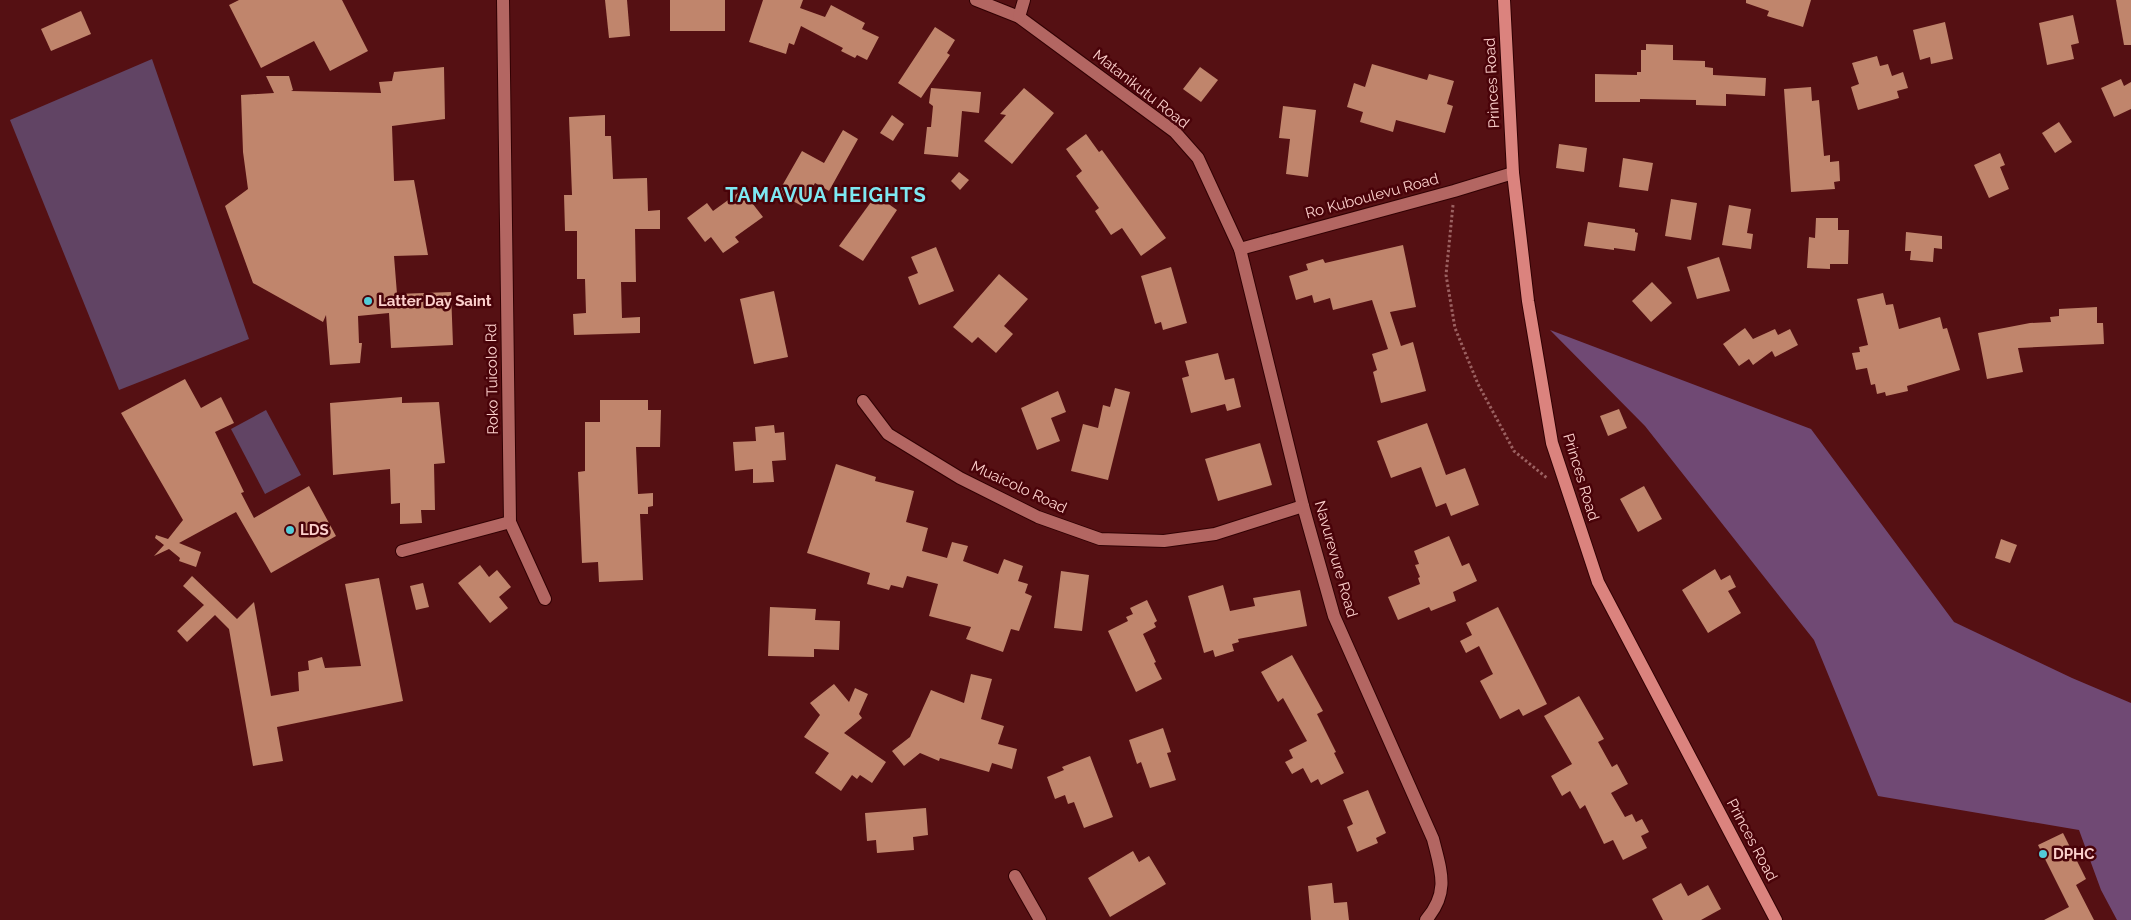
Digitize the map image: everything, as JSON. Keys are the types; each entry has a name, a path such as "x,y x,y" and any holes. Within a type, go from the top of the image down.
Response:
{"main road":[{"name":"Princes Road","path":"1504,0 1512,173 1528,301 1552,443 1598,582 1776,920"}],"street":[{"name":"Roko Tuicolo Rd","path":"503,0 510,522 545,599"},
{"name":"Matanikutu Road","path":"976,0 1018,17 1175,132 1198,158 1240,249"},
{"path":"1018,17 1024,0"},
{"name":"Ro Kuboulevu Road","path":"1240,249 1454,191 1512,173"},
{"name":"Navurevure Road","path":"1240,249 1303,506 1334,616 1433,839 1443,878 1438,903 1426,920"},
{"name":"Muaicolo Road","path":"863,401 888,434 960,478 1038,517 1100,539 1164,541 1215,534 1303,506"},
{"path":"402,551 510,522"},
{"path":"1014,876 1040,920"}],"path":[{"path":"1454,191 1446,276 1455,328 1478,384 1514,451 1548,479"}],"shaded area":[{"path":"152,59 249,339 119,390 10,120"},
{"path":"1550,330 1811,429 1954,622 2072,678 2131,703 2131,920 2117,920 2101,890 2079,830 1878,796 1814,640 1645,426"},
{"path":"266,410 301,475 265,494 231,429"}],"building":[{"path":"239,0 342,0 368,51 330,71 314,41 261,68 229,5"},
{"path":"605,0 627,0 630,36 609,38"},
{"path":"670,0 725,0 725,31 670,31"},
{"path":"763,0 803,0 800,8 825,17 831,5 865,23 862,29 879,37 867,60 857,55 855,58 841,51 843,48 801,26 794,45 789,43 786,54 749,42"},
{"path":"1746,0 1811,0 1803,27 1767,16 1769,11 1746,3"},
{"path":"2116,0 2131,0 2131,45 2124,45"},
{"path":"81,11 91,34 51,51 41,29"},
{"path":"2073,15 2079,43 2071,45 2074,59 2047,65 2039,23"},
{"path":"1945,22 1953,59 1931,64 1930,57 1920,60 1913,30"},
{"path":"935,27 955,40 947,53 950,55 921,98 898,83"},
{"path":"1646,44 1673,45 1673,60 1705,61 1705,67 1713,68 1713,75 1766,78 1765,96 1726,94 1726,106 1696,105 1696,100 1640,99 1640,102 1595,102 1595,74 1637,75 1637,72 1641,72 1641,50 1646,50"},
{"path":"1877,56 1880,66 1888,64 1892,76 1903,72 1908,88 1897,91 1899,98 1858,110 1851,87 1859,84 1852,63"},
{"path":"1372,64 1427,80 1429,74 1454,81 1447,104 1453,106 1445,133 1396,120 1393,132 1360,122 1363,112 1347,107 1354,83 1365,87"},
{"name":"Latter Day Saint","path":"444,67 445,119 392,126 394,181 414,180 428,255 394,256 397,294 451,292 453,345 391,348 389,313 358,316 359,343 362,343 360,363 330,365 326,315 323,322 253,283 225,206 248,189 243,152 241,95 274,93 266,76 289,76 293,90 291,91 381,93 379,82 392,81 394,72"},
{"path":"1200,67 1218,80 1201,102 1183,89"},
{"path":"2121,79 2124,86 2131,82 2131,109 2114,117 2101,88"},
{"path":"1811,87 1812,101 1819,100 1824,156 1830,155 1830,162 1839,161 1840,181 1834,182 1835,189 1791,192 1784,89"},
{"path":"931,88 981,92 979,113 962,111 958,157 924,154 927,127 931,127 933,106 929,103"},
{"path":"1024,88 1054,113 1012,164 984,141 1006,115 1000,114"},
{"path":"1283,106 1316,110 1308,177 1286,174 1290,139 1279,138"},
{"path":"605,115 605,136 611,136 613,179 647,178 648,211 660,210 660,229 635,229 636,282 621,282 622,318 640,317 640,333 574,335 573,314 586,313 585,279 577,279 577,231 565,231 564,195 572,195 569,117"},
{"path":"892,115 904,124 893,141 880,133"},
{"path":"2059,122 2072,142 2055,153 2042,133"},
{"path":"843,130 858,139 829,191 815,183 802,206 778,193 802,151 824,163"},
{"path":"1086,134 1099,152 1102,150 1166,238 1141,256 1122,228 1111,235 1095,211 1099,208 1076,176 1082,171 1066,149"},
{"path":"1559,144 1587,148 1584,172 1556,168"},
{"path":"2000,153 2005,165 2000,167 2009,189 1989,198 1974,165"},
{"path":"1623,158 1653,163 1648,191 1619,187"},
{"path":"959,172 969,180 960,190 951,181"},
{"path":"742,190 763,217 735,237 739,242 723,253 711,237 705,242 687,218 707,203 713,211"},
{"path":"876,195 897,210 863,261 839,246"},
{"path":"1671,199 1697,203 1691,240 1665,236"},
{"path":"1729,205 1751,209 1747,233 1753,234 1751,249 1722,245"},
{"path":"1816,218 1838,218 1838,230 1849,230 1848,264 1830,264 1830,269 1807,268 1809,237 1815,238"},
{"path":"1588,222 1635,229 1635,232 1638,233 1635,251 1584,246"},
{"path":"1906,232 1942,236 1942,249 1934,248 1933,262 1910,260 1911,251 1905,251"},
{"path":"1403,245 1416,307 1390,312 1401,346 1413,342 1426,391 1381,403 1373,372 1377,370 1372,354 1388,349 1372,300 1333,310 1330,298 1314,303 1312,295 1296,300 1289,276 1308,270 1306,264 1323,259 1325,263"},
{"path":"936,247 954,291 919,305 908,277 918,273 911,257"},
{"path":"1719,257 1730,291 1697,299 1687,267"},
{"path":"1171,267 1187,323 1163,330 1161,322 1155,324 1141,276"},
{"path":"999,274 1028,299 1004,326 1013,334 996,353 978,337 972,343 953,327"},
{"path":"1652,282 1672,303 1651,322 1632,301"},
{"path":"774,291 788,357 754,364 740,299"},
{"path":"1883,293 1886,305 1893,304 1899,329 1940,317 1943,329 1947,328 1960,370 1907,386 1908,391 1886,396 1885,392 1877,394 1875,384 1871,385 1867,368 1856,370 1852,353 1860,352 1859,347 1868,345 1857,299"},
{"path":"2097,307 2097,323 2103,323 2104,344 2018,348 2023,372 1987,379 1978,333 2030,323 2051,322 2050,317 2059,316 2059,309"},
{"path":"1745,328 1753,339 1775,329 1778,335 1790,329 1798,345 1775,357 1772,351 1753,365 1749,359 1739,366 1723,344"},
{"path":"1218,353 1225,380 1234,378 1241,407 1227,411 1225,404 1191,413 1182,378 1189,376 1185,361"},
{"path":"185,379 201,408 221,397 234,423 215,432 244,492 241,493 254,518 309,486 336,536 271,573 236,512 179,543 201,552 196,567 179,561 180,558 169,549 154,556 164,545 155,538 156,535 168,539 183,520 121,413"},
{"path":"1115,388 1130,392 1108,480 1071,471 1083,424 1098,428 1103,405 1110,407"},
{"path":"1058,391 1066,412 1051,418 1060,441 1037,450 1021,408"},
{"path":"402,397 402,403 439,402 445,463 434,464 435,510 421,510 422,523 400,524 400,503 391,504 390,469 333,475 330,403"},
{"path":"600,400 648,400 648,410 661,410 660,447 636,447 638,494 653,493 653,506 648,507 648,514 640,514 643,580 599,582 598,562 582,563 578,472 585,471 585,422 600,422"},
{"path":"1619,409 1627,428 1608,436 1600,416"},
{"path":"1427,423 1446,475 1465,468 1479,505 1451,516 1446,503 1436,507 1421,467 1391,478 1377,441"},
{"path":"774,425 775,433 784,432 786,460 772,461 774,482 753,483 753,469 735,471 733,442 756,441 755,427"},
{"path":"1260,443 1272,485 1218,501 1205,459"},
{"path":"836,464 876,477 875,481 914,491 906,522 928,528 922,551 947,558 952,542 968,546 963,561 998,574 1004,559 1023,566 1018,581 1028,584 1025,593 1032,596 1019,631 1011,629 1003,652 966,639 971,627 929,616 938,584 907,576 903,588 891,585 889,590 867,584 870,573 807,553"},
{"path":"1644,486 1662,519 1638,532 1620,499"},
{"path":"1449,536 1462,566 1469,563 1477,581 1453,592 1456,601 1431,611 1429,607 1398,620 1388,597 1420,584 1418,578 1420,577 1415,565 1419,564 1414,551"},
{"path":"2001,539 2017,545 2010,563 1995,558"},
{"path":"480,565 489,577 497,570 511,587 499,597 508,608 490,623 458,583"},
{"path":"1715,569 1721,580 1730,575 1736,587 1728,591 1741,613 1708,633 1682,590"},
{"path":"1061,571 1089,575 1082,631 1054,628"},
{"path":"192,576 237,619 254,602 271,696 299,691 298,672 309,670 308,661 322,657 325,668 361,666 345,584 379,578 403,701 277,727 283,761 253,766 229,629 215,615 187,642 177,631 204,605 183,586"},
{"path":"423,583 429,607 416,610 410,586"},
{"path":"1223,585 1230,611 1255,606 1253,598 1300,590 1307,626 1238,639 1239,642 1232,644 1234,651 1215,657 1213,650 1204,653 1188,596"},
{"path":"1147,600 1157,621 1154,623 1156,627 1143,634 1162,679 1136,692 1108,631 1128,621 1126,617 1133,614 1130,608"},
{"path":"770,607 816,609 815,620 840,621 839,650 814,649 814,657 768,656"},
{"path":"1498,607 1547,704 1523,716 1519,709 1500,719 1480,681 1493,674 1479,646 1466,653 1460,641 1472,635 1466,623"},
{"path":"1292,655 1323,711 1317,714 1344,773 1321,785 1318,779 1311,783 1303,768 1292,774 1285,762 1293,758 1289,750 1307,741 1283,698 1278,702 1261,672"},
{"path":"971,674 992,679 981,719 1004,726 998,744 1017,749 1012,769 992,763 989,772 940,758 939,761 920,753 904,766 892,751 910,737 931,690 964,703"},
{"path":"834,684 849,702 855,688 868,694 859,714 862,718 844,733 886,762 872,783 860,775 857,779 852,775 841,791 815,773 829,753 804,737 820,715 810,703"},
{"path":"1579,696 1604,739 1598,742 1612,767 1617,764 1628,784 1611,793 1625,817 1632,814 1636,822 1642,819 1649,832 1641,836 1647,848 1623,860 1613,840 1604,844 1585,805 1580,809 1570,791 1562,796 1551,776 1572,764 1544,716"},
{"path":"1163,728 1171,752 1167,753 1176,780 1150,788 1141,762 1137,764 1129,740"},
{"path":"1090,756 1113,817 1084,828 1074,802 1068,804 1065,795 1055,799 1047,777 1064,770 1062,767"},
{"path":"1368,790 1386,833 1376,838 1378,843 1357,852 1347,827 1353,824 1343,800"},
{"path":"926,808 928,835 913,837 914,850 877,853 876,840 867,841 865,813"},
{"path":"2063,833 2086,879 2076,885 2094,920 2044,920 2069,907 2038,845"},
{"path":"1133,851 1139,862 1149,856 1166,884 1110,917 1088,878"},
{"path":"1332,883 1334,903 1347,902 1349,920 1311,920 1308,886"},
{"path":"1681,883 1688,896 1708,885 1721,909 1701,920 1663,920 1652,899"}],"place":[{"name":"Latter Day Saint","path":"368,301"},
{"name":"LDS","path":"290,530"},
{"name":"DPHC","path":"2043,854"}],"district":[{"name":"TAMAVUA HEIGHTS","path":"826,195"}]}
